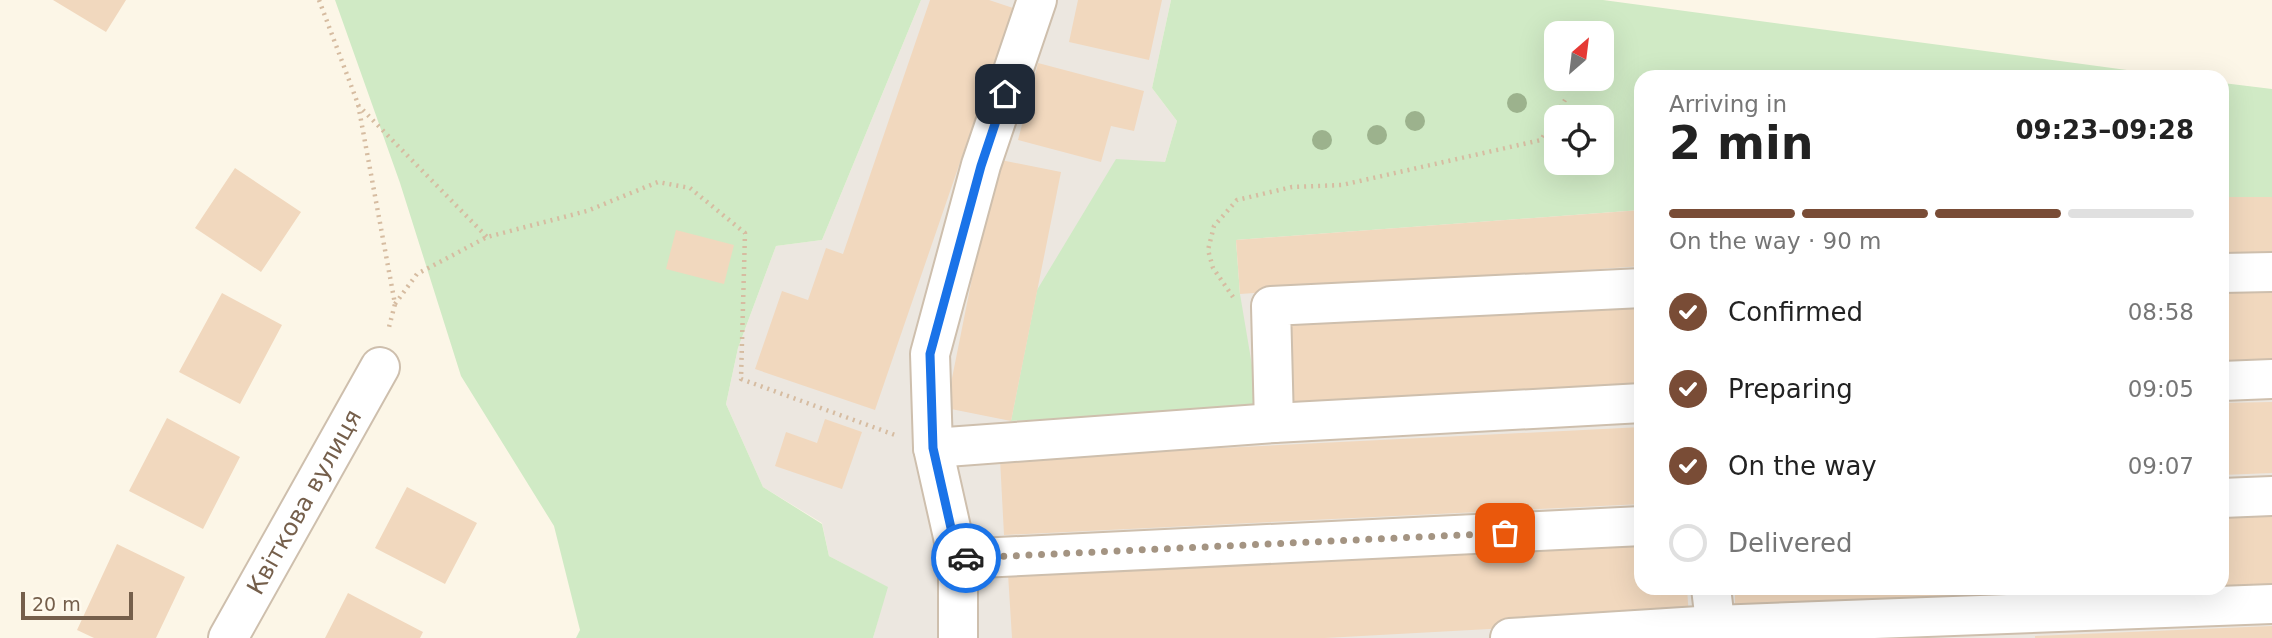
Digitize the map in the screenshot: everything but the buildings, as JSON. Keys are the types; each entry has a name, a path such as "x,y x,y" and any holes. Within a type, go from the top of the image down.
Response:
{"street":[{"path":"958,638 958,559 933,448 930,354 981,166 1037,0"},
{"path":"2229,273 2272,272"},
{"path":"1274,423 1271,306 1634,288"},
{"name":"Квіткова вулиця","path":"228,638 380,367"},
{"path":"2229,381 2272,379"},
{"path":"933,448 1274,423 1634,403"},
{"path":"2229,498 2272,496"},
{"path":"958,559 1634,526"},
{"path":"1510,638 1714,617 2272,604"}],"path":[{"path":"319,0 358,104 395,304"},
{"path":"1231,292 1213,268 1208,250 1214,226 1237,200 1292,187 1342,185 1541,140 1566,100"},
{"path":"358,104 487,237"},
{"path":"380,367 395,304 417,274 487,237 587,211 658,182 690,188 745,233 741,379 933,448"}],"shaded area":[{"path":"921,0 1171,0 1152,88 1177,121 1165,162 1037,290 1012,421 1240,294 1236,240 1634,211 1634,595 2229,595 2229,197 2272,197 2272,638 873,638 887,587 829,556 822,523 763,487 726,404 738,348 776,246 822,240"}],"green space":[{"path":"335,0 921,0 822,240 776,246 738,348 726,404 763,487 822,524 829,556 888,587 873,638 576,638 580,630 554,526 461,376 400,183"},
{"path":"1171,0 1603,0 2127,70 1634,70 1634,211 1236,240 1240,294 1259,407 1011,421 1037,290 1116,159 1165,162 1177,121 1152,88"},
{"path":"2229,84 2272,89 2272,197 2229,197"}],"way so far":[{"path":"966,558 1505,533"}],"route":[{"path":"966,558 958,559 933,448 930,354 981,166 1005,94"}]}
